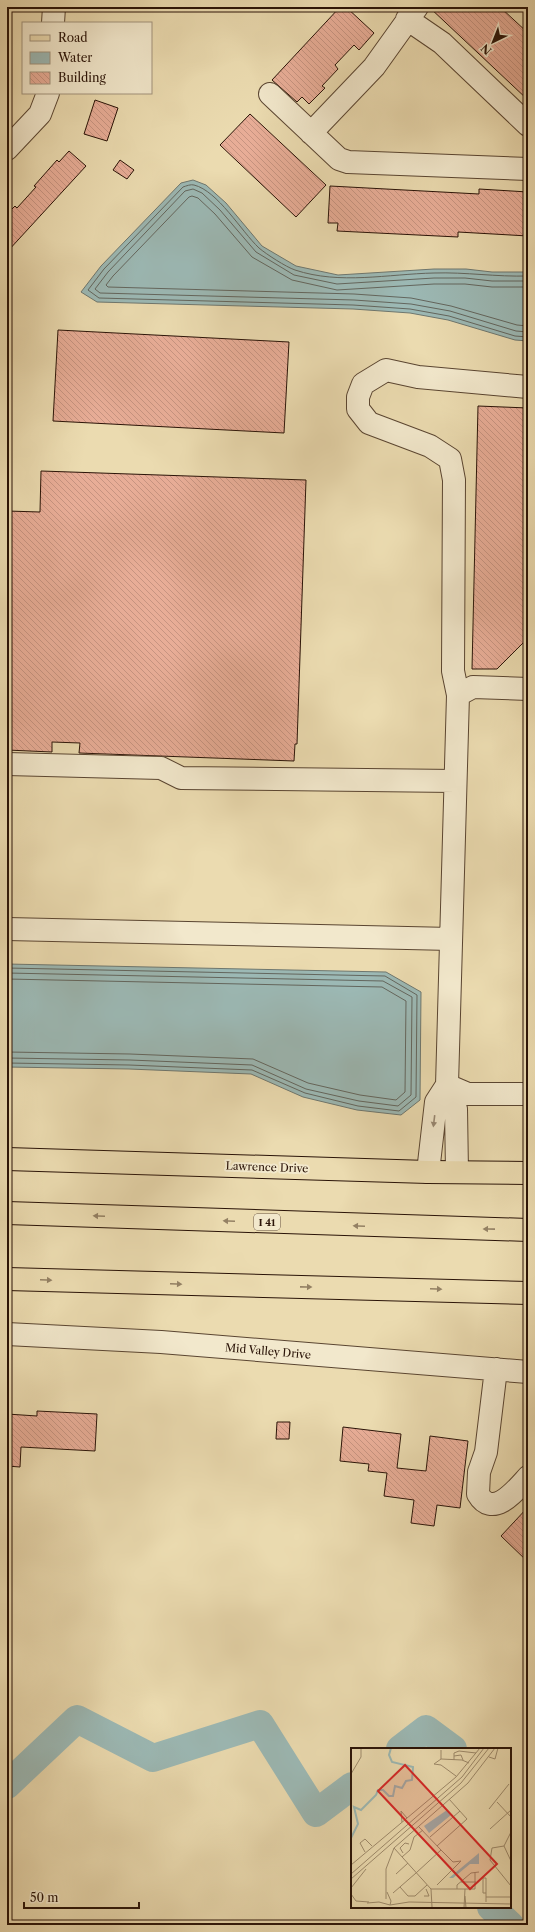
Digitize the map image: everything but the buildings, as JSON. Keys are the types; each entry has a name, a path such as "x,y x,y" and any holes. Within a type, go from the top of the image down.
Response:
{"main road":[{"name":"Lawrence Drive","path":"7,1159 428,1172 528,1173"},
{"name":"I 41","path":"7,1213 528,1230"},
{"path":"7,1279 528,1293"}],"street":[{"path":"53,22 54,7"},
{"path":"311,133 369,72 386,51 412,13 528,125"},
{"path":"7,149 40,114 48,94"},
{"path":"270,94 339,159 348,162 528,169"},
{"path":"457,1172 456,1109 447,1085 458,695 452,671 454,480 450,459 430,446 369,423 358,409 358,396 363,384 386,370 418,377 528,387"},
{"path":"458,695 473,687 528,689"},
{"path":"7,764 161,768 181,778 455,781"},
{"path":"7,928 451,939"},
{"path":"447,1085 468,1094 528,1094"},
{"path":"428,1172 436,1102 447,1085"},
{"name":"Mid Valley Drive","path":"7,1334 161,1342 528,1372"},
{"path":"496,1370 486,1452 479,1472 478,1494 484,1502 492,1504 502,1502 510,1497 528,1477"}],"water":[{"path":"193,180 206,185 226,203 262,246 296,266 338,275 434,269 528,272 528,341 515,340 448,320 410,313 353,309 97,302 81,292 101,266 181,183"},
{"path":"7,964 386,972 421,992 420,1100 401,1115 357,1110 303,1097 251,1074 129,1069 7,1067"}],"waterway":[{"path":"7,1785 77,1719 153,1758 260,1724 316,1813 351,1787"},
{"path":"401,1748 426,1729 452,1748"},
{"path":"492,1908 510,1925"}]}
